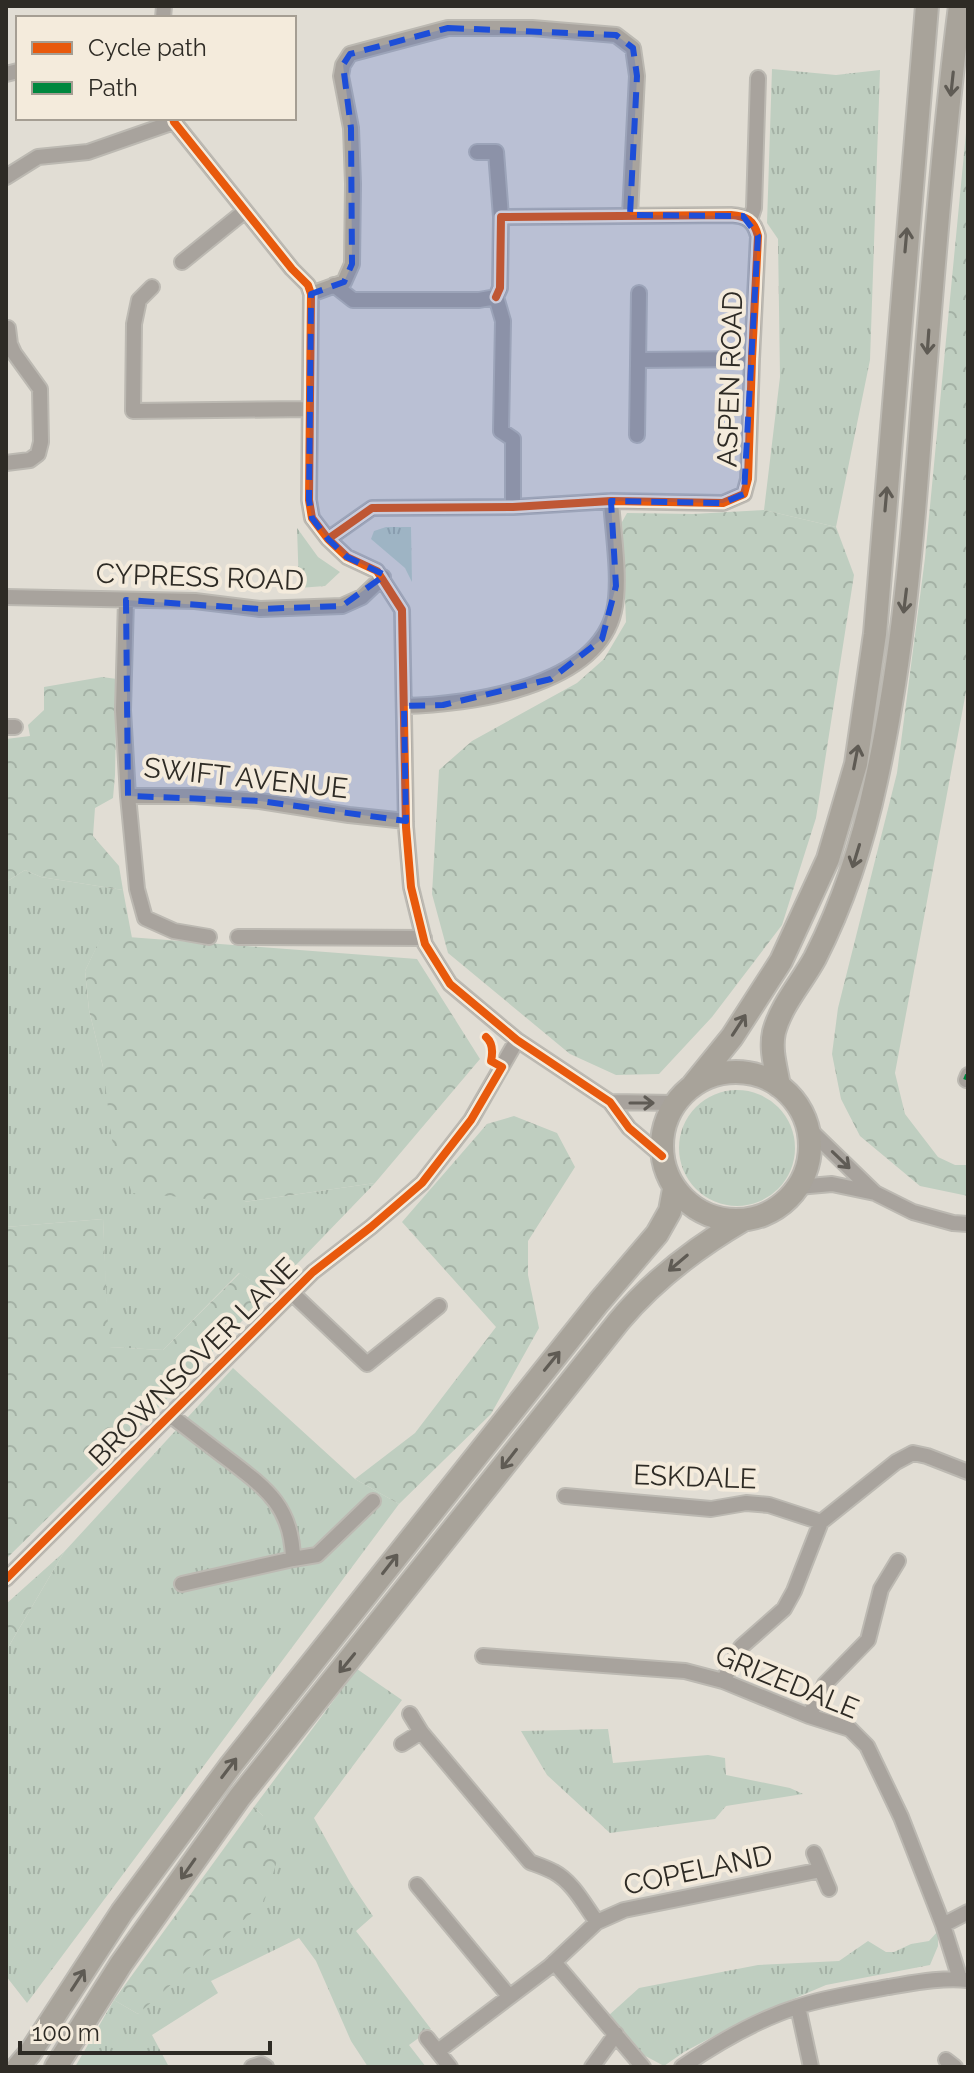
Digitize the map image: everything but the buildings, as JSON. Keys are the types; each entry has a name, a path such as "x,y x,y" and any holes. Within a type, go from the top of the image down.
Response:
{"highway":[{"path":"693,1085 714,1075 737,1072 759,1075 792,1097 808,1128 810,1149 807,1169 798,1187 783,1204 765,1215 743,1220 724,1220 704,1214 674,1189 662,1156 662,1137 666,1119 675,1103 732,1037 781,961 828,859 856,764 875,634 927,6"},
{"path":"779,1086 772,1048 774,1034 779,1019 815,958 843,896 870,810 887,733 915,520 939,198 960,6"},
{"path":"18,2067 122,1912 231,1765 599,1302 657,1234 670,1211 674,1189"},
{"path":"56,2067 121,1964 239,1798 611,1330 633,1304 686,1257 743,1220"}],"street":[{"path":"311,294 344,282 352,264 351,128 341,76 343,65 350,54 448,28 532,28 616,35 633,48 637,76 630,215"},
{"name":"ASPEN ROAD","path":"328,539 372,508 513,507 611,501 723,503 744,494 748,479 758,236 750,220 754,208 758,78"},
{"path":"6,177 38,157 88,152 174,120 308,285 311,294 309,500 312,518 347,557 383,577 402,610 406,821 411,887 425,944 450,984 517,1040 610,1102 629,1128 662,1156"},
{"path":"477,152 496,152 501,217 500,288 496,297 503,321 501,431 513,439 513,507"},
{"path":"182,262 245,211"},
{"path":"501,217 731,215 750,220"},
{"path":"334,285 353,300 479,300 496,297"},
{"path":"152,287 139,300 134,324 133,411 309,409"},
{"path":"637,435 639,293"},
{"path":"6,463 30,460 38,454 41,442 40,389 14,353 8,328"},
{"path":"638,360 752,359"},
{"path":"404,706 443,705 500,694 551,679 602,639 614,612 616,586 611,501"},
{"name":"CYPRESS ROAD","path":"6,597 195,601 260,609 342,606 362,597 383,577"},
{"name":"SWIFT AVENUE","path":"126,600 123,710 128,796 195,796 260,801 406,821"},
{"path":"128,796 137,889 145,918 174,931 209,937"},
{"path":"238,937 424,938"},
{"name":"BROWNSOVER LANE","path":"6,1579 313,1272 422,1183 471,1120 517,1040"},
{"path":"610,1102 675,1103"},
{"path":"808,1128 875,1193"},
{"path":"798,1187 832,1184 875,1193 913,1212 968,1224"},
{"path":"292,1293 367,1364 439,1306"},
{"path":"170,1415 265,1487 280,1507 293,1537 293,1559"},
{"path":"723,1681 741,1647 784,1609 821,1522 896,1462 913,1453 968,1472"},
{"name":"ESKDALE","path":"565,1496 711,1509 746,1503 769,1505 821,1522"},
{"path":"182,1584 317,1555 373,1501"},
{"path":"809,1716 825,1684 868,1640 881,1589 898,1561"},
{"name":"GRIZEDALE","path":"483,1656 685,1671 723,1681 850,1729 867,1746 901,1817 964,1979"},
{"path":"410,1714 421,1732 530,1862 562,1877 597,1922"},
{"path":"402,1744 421,1732"},
{"name":"COPELAND","path":"814,1853 829,1889"},
{"name":"COPELAND","path":"438,2051 554,1962 597,1922 624,1910 821,1870"},
{"path":"417,1885 509,1996"},
{"path":"943,1925 968,1912"},
{"path":"554,1962 643,2067"},
{"path":"682,2067 765,2019 798,2007 876,1989 964,1979"},
{"path":"798,2007 811,2067"},
{"path":"592,2067 616,2034"},
{"path":"427,2038 450,2067"},
{"path":"252,2067 261,2064 266,2067"}],"highlighted area":[{"path":"448,28 616,35 633,48 637,76 630,215 743,216 758,236 744,494 723,503 611,501 616,586 602,639 551,679 443,705 404,706 406,821 260,801 128,796 126,600 260,609 342,606 385,575 347,557 328,539 312,518 309,500 311,294 344,282 352,264 351,128 343,65 350,54"}],"green space":[{"path":"772,69 836,75 880,70 870,360 836,527 764,510 780,377 778,239 767,223"},
{"path":"968,112 968,681 895,1073 905,1114 938,1157 955,1165 968,1165 968,1196 920,1186 860,1136 841,1099 832,1054 838,1008 897,773 925,558"},
{"path":"764,510 836,527 854,575 816,818 782,925 712,1017 659,1074 616,1075 570,1054 448,953 432,894 439,770 472,741 577,683 604,659 626,622 622,522 627,513 693,514"},
{"path":"386,527 411,527 412,582 405,568 371,539 374,531"},
{"path":"297,528 318,557 340,572 325,586 299,588"},
{"path":"102,677 117,679 115,775 113,798 95,808 93,836 119,866 123,890 41,877 25,870 6,882 6,739 30,736 28,725 44,710 44,687"},
{"path":"25,870 41,877 123,890 132,938 102,936 85,971 89,1010 103,1067 244,1202 375,1183 270,1292 239,1273 163,1350 108,1347 103,1219 6,1227 6,882"},
{"path":"102,935 417,959 480,1059 375,1183 244,1202 132,1193 112,1140 103,1067 89,1010 85,971"},
{"path":"737,1090 759,1094 778,1107 791,1126 795,1148 791,1170 778,1189 759,1202 737,1206 715,1202 696,1189 683,1170 679,1148 683,1126 696,1107 715,1094"},
{"path":"514,1116 557,1133 575,1167 528,1241 528,1275 539,1328 491,1414 399,1504 355,1479 415,1433 496,1327 402,1222 487,1124"},
{"path":"103,1219 109,1347 163,1350 240,1273 270,1292 6,1559 6,1227"},
{"path":"233,1368 355,1479 399,1504 27,2003 6,1976 6,1651 64,1552"},
{"path":"64,1552 6,1651 6,1604"},
{"path":"357,1669 402,1700 314,1818 373,1916 356,1931 431,2029 409,2045 426,2067 368,2067 351,2041 316,1961 299,1938 211,1981 218,1993 152,2035 169,2067 75,2067 114,2000 138,2014 263,1816 254,1807"},
{"path":"608,1729 613,1763 708,1755 725,1758 726,1775 790,1788 803,1794 726,1806 715,1819 610,1833 547,1775 521,1731"},
{"path":"254,1807 263,1816 277,1861 264,1902 138,2014 114,2000"},
{"path":"938,1931 938,1946 930,1965 826,1985 746,2019 664,2066 638,2052 608,2016 639,1988 758,1965 839,1961 868,1941 886,1952 894,1952 911,1944 929,1941"}],"marked path":[{"path":"966,1080 968,1075"}],"cycle path":[{"path":"174,120 308,285 311,294 309,500 312,518 347,557 377,571 402,610 406,827 411,887 425,944 450,984 517,1040 610,1102 629,1128 662,1156"},
{"path":"328,539 372,508 513,507 611,501 723,503 744,494 748,479 758,236 749,220 731,215 501,217 500,288 496,297"},
{"path":"6,1579 313,1272 422,1183 471,1120 502,1067 491,1061 492,1048 486,1037"}]}
